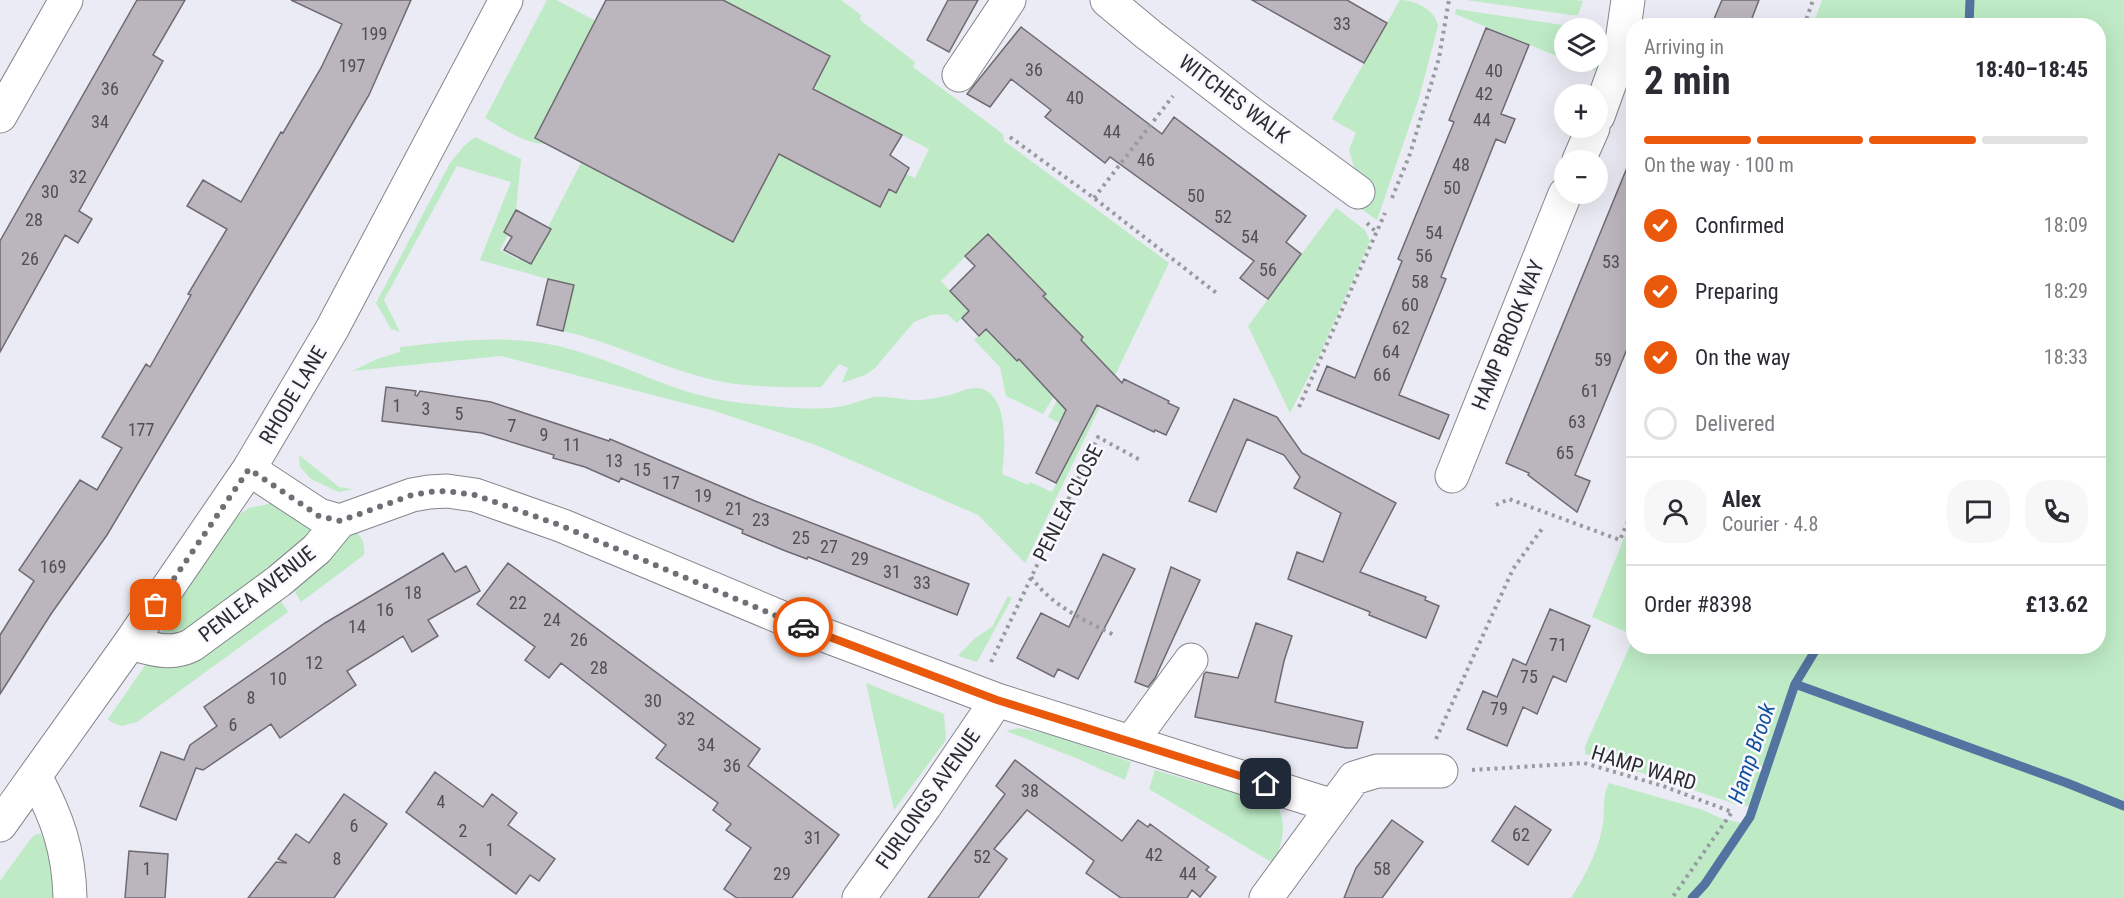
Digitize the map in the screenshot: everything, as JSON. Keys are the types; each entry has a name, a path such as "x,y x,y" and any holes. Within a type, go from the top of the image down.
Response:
{"street":[{"path":"0,116 66,0"},
{"name":"RHODE LANE","path":"0,825 130,643 249,469 332,329 506,0"},
{"path":"959,75 1009,0"},
{"path":"1608,88 1620,55 1628,0"},
{"name":"WITCHES WALK","path":"1111,1 1149,35 1194,70 1358,192"},
{"name":"HAMP BROOK WAY","path":"1452,476 1561,204"},
{"name":"PENLEA AVENUE","path":"249,469 319,516 340,521"},
{"name":"PENLEA AVENUE","path":"130,643 168,652 181,651 270,588 310,555 340,521 412,495 447,491 475,495 562,526 816,632 987,696 1333,806"},
{"path":"1131,741 1191,660"},
{"name":"FURLONGS AVENUE","path":"859,898 925,806 987,696"},
{"path":"1266,898 1354,778 1377,771 1441,771"},
{"path":"35,776 60,829 68,869 70,898"}],"path":[{"path":"1807,18 1813,0"},
{"path":"1094,198 1194,70"},
{"path":"1010,137 1094,198 1219,295"},
{"name":"PENLEA CLOSE","path":"987,696 1030,576 1098,437 1142,461"},
{"path":"1496,505 1509,500 1620,540 1626,526"},
{"path":"1437,736 1513,569 1544,526"},
{"name":"PENLEA CLOSE","path":"1030,576 1039,588 1060,607 1114,634"},
{"name":"HAMP WARD","path":"1441,771 1584,763 1663,786 1732,812 1672,898"}],"green space":[{"path":"547,0 556,0 596,21 535,138 546,144 522,138 485,118"},
{"path":"723,0 841,0 861,15 860,20 915,62 913,67 1003,134 1004,141 1169,263 1025,563 978,515 816,445 715,411 501,356 352,371 377,359 400,352 400,347 499,339 558,346 590,355 695,394 766,406 837,407 874,397 919,400 980,388 993,396 1002,416 1004,454 1002,474 1028,485 1030,482 1052,492 1081,434 1048,417 1059,397 1083,337 988,234 941,281 969,311 957,323 947,314 932,315 914,322 875,368 865,375 842,383 848,368 839,364 821,387 744,385 698,376 597,340 563,331 548,279 480,260 511,182 457,166 384,300 400,332 391,329 376,303 450,163 475,137 521,159 516,210 504,232 508,235 500,250 519,260 528,245 539,250 551,229 548,227 581,163 733,242 791,131 790,160 879,206 889,189 896,193 906,174 915,178 929,149 824,95 807,100 830,55"},
{"path":"1400,0 1424,7 1433,15 1438,26 1419,98 1377,220 1357,206 1355,170 1349,150 1356,133 1332,119"},
{"path":"1466,0 1583,1 1578,15 1571,15"},
{"path":"1822,0 2124,0 2124,898 1571,898 1585,874 1600,838 1605,794 1609,783 1746,824 1753,807 1735,804 1585,754 1585,746 1626,654 2106,654 2106,18 1816,18"},
{"path":"1456,9 1554,24 1554,55 1455,14"},
{"path":"1336,208 1365,230 1370,241 1320,354 1290,413 1248,326"},
{"path":"986,329 1017,361 1019,359 1038,380 1056,393 1043,414 1006,396 1000,367 974,340"},
{"path":"299,455 339,487 353,489 339,492 311,479 300,467"},
{"path":"273,503 307,524 311,531 310,541 193,637 163,635 163,624 236,517 249,508"},
{"path":"357,532 363,543 364,555 301,602 289,581 349,535"},
{"path":"1626,533 1626,632 1592,617"},
{"path":"1008,596 1012,598 977,662 958,656 975,638 992,627"},
{"path":"279,598 288,612 137,722 122,726 108,719 146,664"},
{"path":"866,683 944,714 946,740 894,810"},
{"path":"1019,728 1049,734 1131,762 1125,780 1006,731"},
{"path":"1155,770 1215,787 1256,794 1273,802 1281,815 1283,832 1273,863 1149,789"},
{"path":"41,834 50,856 54,898 0,898 0,881 32,837"}],"building":[{"path":"137,0 185,0 153,55 163,61 79,211 92,219 78,243 65,235 0,352 0,241"},
{"path":"291,0 411,0 369,95 328,165 107,535 51,614 0,694 0,635 34,581 19,570 80,480 97,490 122,448 102,437 146,364 150,367 191,295 188,294 227,229 187,206 203,180 241,202 321,68 342,24"},
{"path":"606,0 723,0 830,56 813,89 902,135 890,155 909,168 896,193 889,189 880,207 779,154 733,242 535,138"},
{"path":"948,0 978,0 949,52 927,40"},
{"path":"1252,0 1347,0 1387,23 1364,63"},
{"path":"1722,0 1759,0 1752,18 1714,18"},
{"path":"1021,27 1162,134 1174,117 1306,216 1286,242 1301,254 1268,299 1240,278 1254,261 1110,157 1105,163 1045,117 1051,110 1011,79 990,107 967,94"},
{"path":"1486,28 1529,45 1501,114 1515,119 1505,143 1496,139 1441,277 1446,279 1399,395 1449,415 1439,439 1317,390 1327,366 1355,378 1402,261 1398,259 1454,122 1449,120"},
{"path":"1626,170 1626,351 1575,475 1590,481 1577,512 1528,475 1529,473 1506,463"},
{"path":"516,210 551,229 531,264 504,250 512,237 504,232"},
{"path":"988,234 1046,294 1043,296 1083,337 1081,340 1122,383 1124,379 1179,408 1166,435 1155,430 1154,432 1097,405 1056,483 1036,473 1066,410 1019,359 1017,361 986,329 979,336 962,318 969,311 950,291 975,266 965,256"},
{"path":"548,279 574,285 563,331 537,325"},
{"path":"386,387 416,391 417,396 420,391 491,402 609,441 610,439 755,501 969,584 957,615 808,557 807,559 783,550 742,533 743,530 621,478 619,482 585,467 553,458 554,455 482,433 382,421"},
{"path":"1234,399 1277,417 1302,453 1396,503 1360,572 1426,597 1425,600 1439,606 1426,638 1369,615 1370,612 1288,579 1297,552 1323,562 1341,513 1294,488 1300,477 1284,455 1247,439 1216,512 1189,501"},
{"path":"443,553 455,572 466,566 480,591 428,620 438,636 412,652 403,636 347,671 356,685 280,738 271,724 203,770 196,768 176,820 140,806 161,752 184,760 190,745 217,726 204,707 325,623"},
{"path":"1103,554 1135,569 1078,679 1058,669 1054,677 1017,658 1041,613 1069,627"},
{"path":"508,563 760,749 748,766 839,835 792,898 737,898 724,889 751,848 726,830 731,824 713,810 718,803 656,758 666,745 561,663 549,678 525,660 535,647 477,604"},
{"path":"1171,567 1200,580 1155,678 1148,687 1135,682"},
{"path":"1550,609 1590,626 1566,682 1553,676 1537,714 1523,707 1507,746 1467,729 1483,691 1497,697 1513,659 1526,665"},
{"path":"1256,623 1292,636 1275,702 1363,722 1357,748 1346,748 1195,717 1204,674 1206,672 1238,678"},
{"path":"1015,760 1122,841 1138,820 1148,827 1150,824 1209,867 1206,870 1216,877 1200,897 1192,890 1187,898 1121,898 1086,873 1094,861 1027,810 994,849 1007,859 978,898 928,898 1005,794 996,786"},
{"path":"435,772 483,807 492,794 517,813 508,825 555,859 539,881 530,875 516,894 406,812"},
{"path":"344,794 387,824 334,898 248,898 276,862 287,863 278,859 296,834 309,843"},
{"path":"1515,806 1551,830 1528,865 1492,841"},
{"path":"1392,820 1423,842 1382,898 1344,898 1356,868"},
{"path":"129,851 168,854 165,898 125,898"}],"waterway":[{"name":"Hamp Brook","path":"1969,18 1970,0"},
{"name":"Hamp Brook","path":"1692,898 1705,884 1750,817 1795,684 1813,654"},
{"path":"1795,684 2124,806"}],"way so far":[{"path":"156,605 249,469 319,516 340,521 412,495 447,491 475,495 562,526 803,627"}],"route":[{"path":"803,627 997,700 1266,784"}]}
